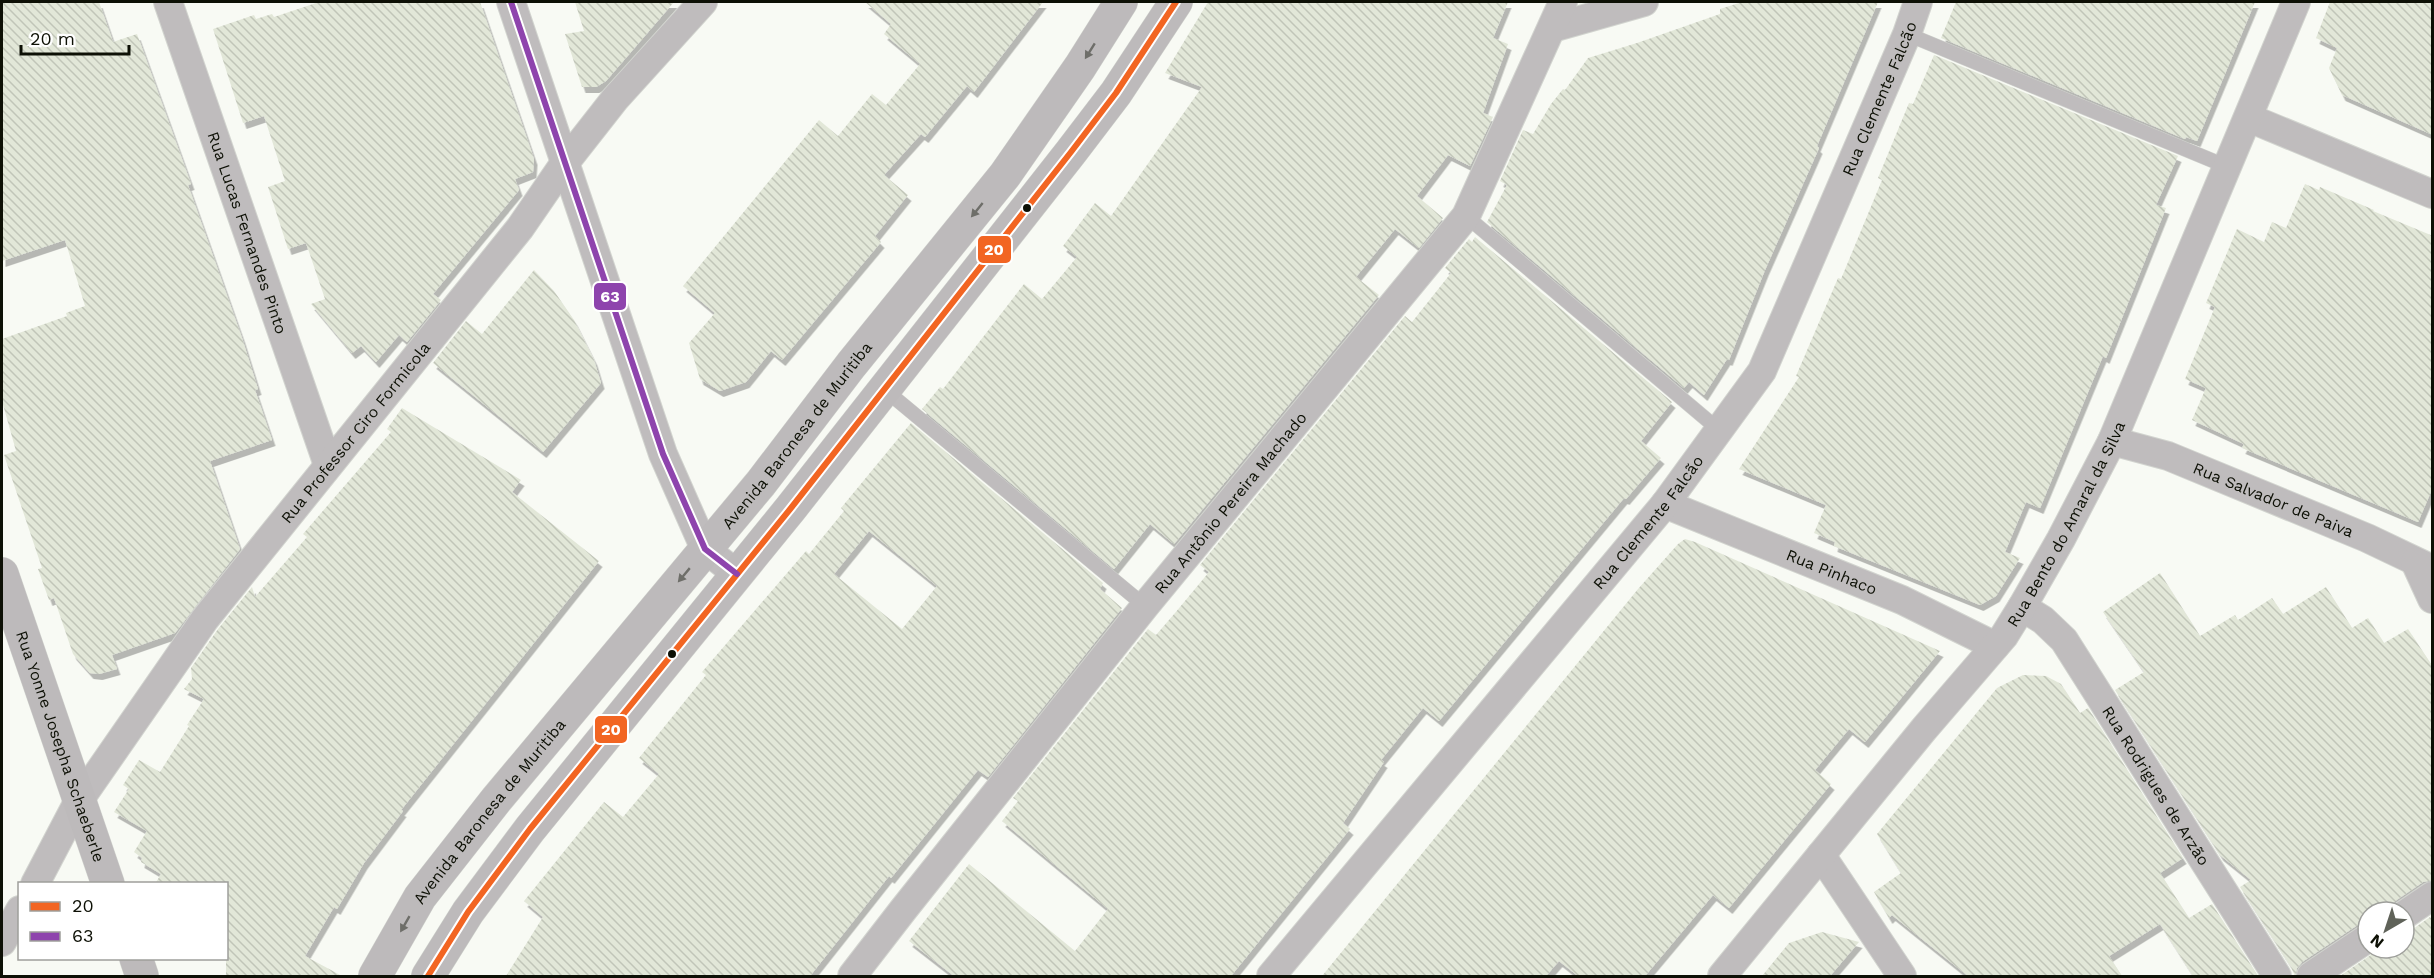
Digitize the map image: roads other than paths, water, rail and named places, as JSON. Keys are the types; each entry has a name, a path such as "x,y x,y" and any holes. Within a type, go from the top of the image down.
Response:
{"main road":[{"name":"Avenida Baronesa de Muritiba","path":"375,976 427,888 496,800 761,483 851,365 1005,175 1080,67 1121,2"},
{"path":"428,976 468,912 530,829 737,574 1071,152 1116,93 1176,2"},
{"name":"Rua Yonne Josepha Schaeberle","path":"2,574 78,802 107,882"},
{"path":"137,960 142,976"}],"street":[{"name":"Rua Lucas Fernandes Pinto","path":"168,2 328,465"},
{"path":"511,2 663,454 705,549 737,574"},
{"name":"Rua Professor Ciro Formicola","path":"36,882 78,802 206,619 520,228 564,164 615,99 703,2"},
{"name":"Rua Antônio Pereira Machado","path":"852,976 1145,606 1466,216 1563,2"},
{"path":"1552,28 1644,2"},
{"name":"Rua Clemente Falcão","path":"1271,976 1665,504 1762,370 1907,34 1918,2"},
{"name":"Rua Bento do Amaral da Silva","path":"1722,976 1924,729 1995,646 2022,607 2061,539 2112,441 2296,2"},
{"path":"2249,118 2433,194"},
{"name":"Rua Salvador de Paiva","path":"2112,441 2168,456 2367,538 2424,566"},
{"name":"Rua Pinhaco","path":"1665,504 1902,600 1995,646"},
{"path":"2424,566 2433,599"},
{"name":"Rua Rodrigues de Arzão","path":"2022,607 2043,620 2064,640 2277,976"},
{"path":"1821,855 1902,976"},
{"path":"2416,907 2433,896"},
{"path":"2,942 18,914"},
{"path":"2311,976 2356,947"}],"lane":[{"path":"1907,34 2228,167"},
{"path":"1466,216 1719,430"},
{"path":"884,389 1145,606"}]}
